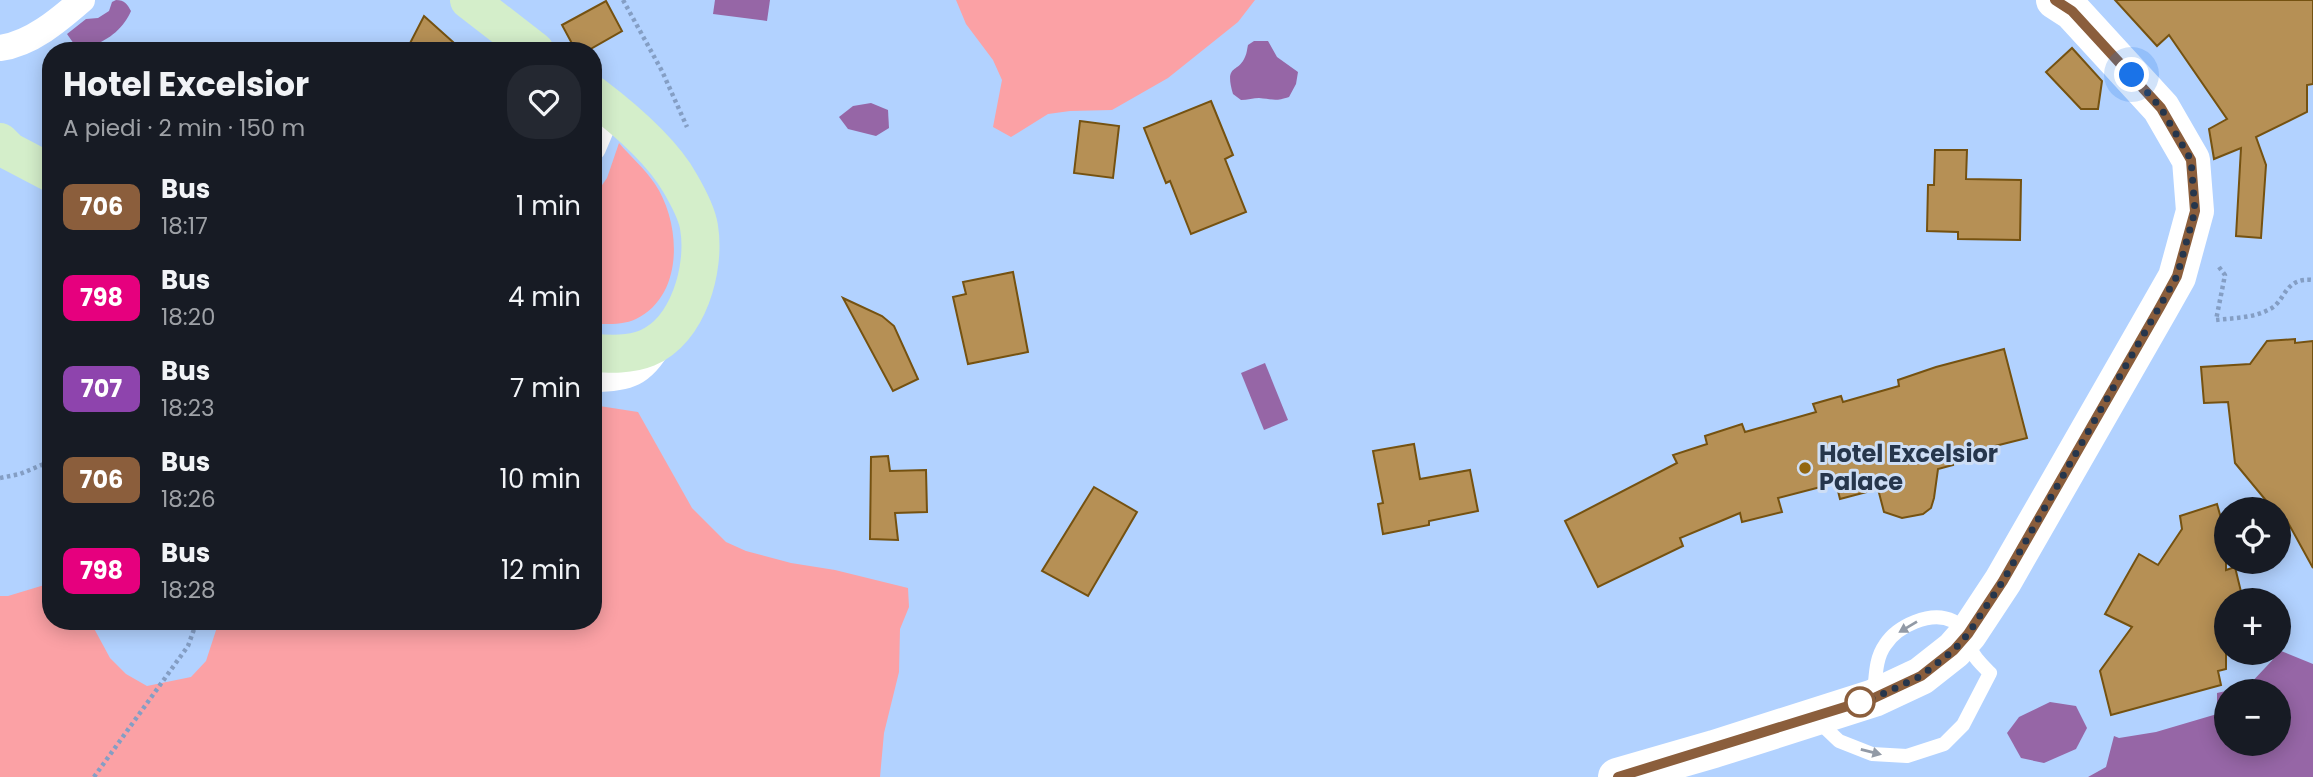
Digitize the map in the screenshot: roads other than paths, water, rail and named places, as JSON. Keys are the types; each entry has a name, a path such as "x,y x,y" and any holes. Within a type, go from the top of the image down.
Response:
{"main road":[{"path":"469,0 524,42"},
{"path":"1618,777 1874,698 1921,676 1954,650 1968,634 2003,581 2171,287 2188,245 2195,211 2191,160 2161,108 2072,11 2055,0"},
{"path":"602,102 663,160 680,183 699,226 701,262 689,302 675,326 663,338 646,348 622,354 602,354"},
{"path":"0,142 9,151 42,168"}],"street":[{"path":"0,48 41,32 82,0"},
{"path":"602,379 636,373 650,360 663,338"}],"lane":[{"path":"1814,717 1839,741 1872,754 1907,756 1944,744 1963,725 1990,674 1970,648 1968,634"}],"place":[{"name":"Hotel Excelsior Palace","path":"1805,468"}]}
